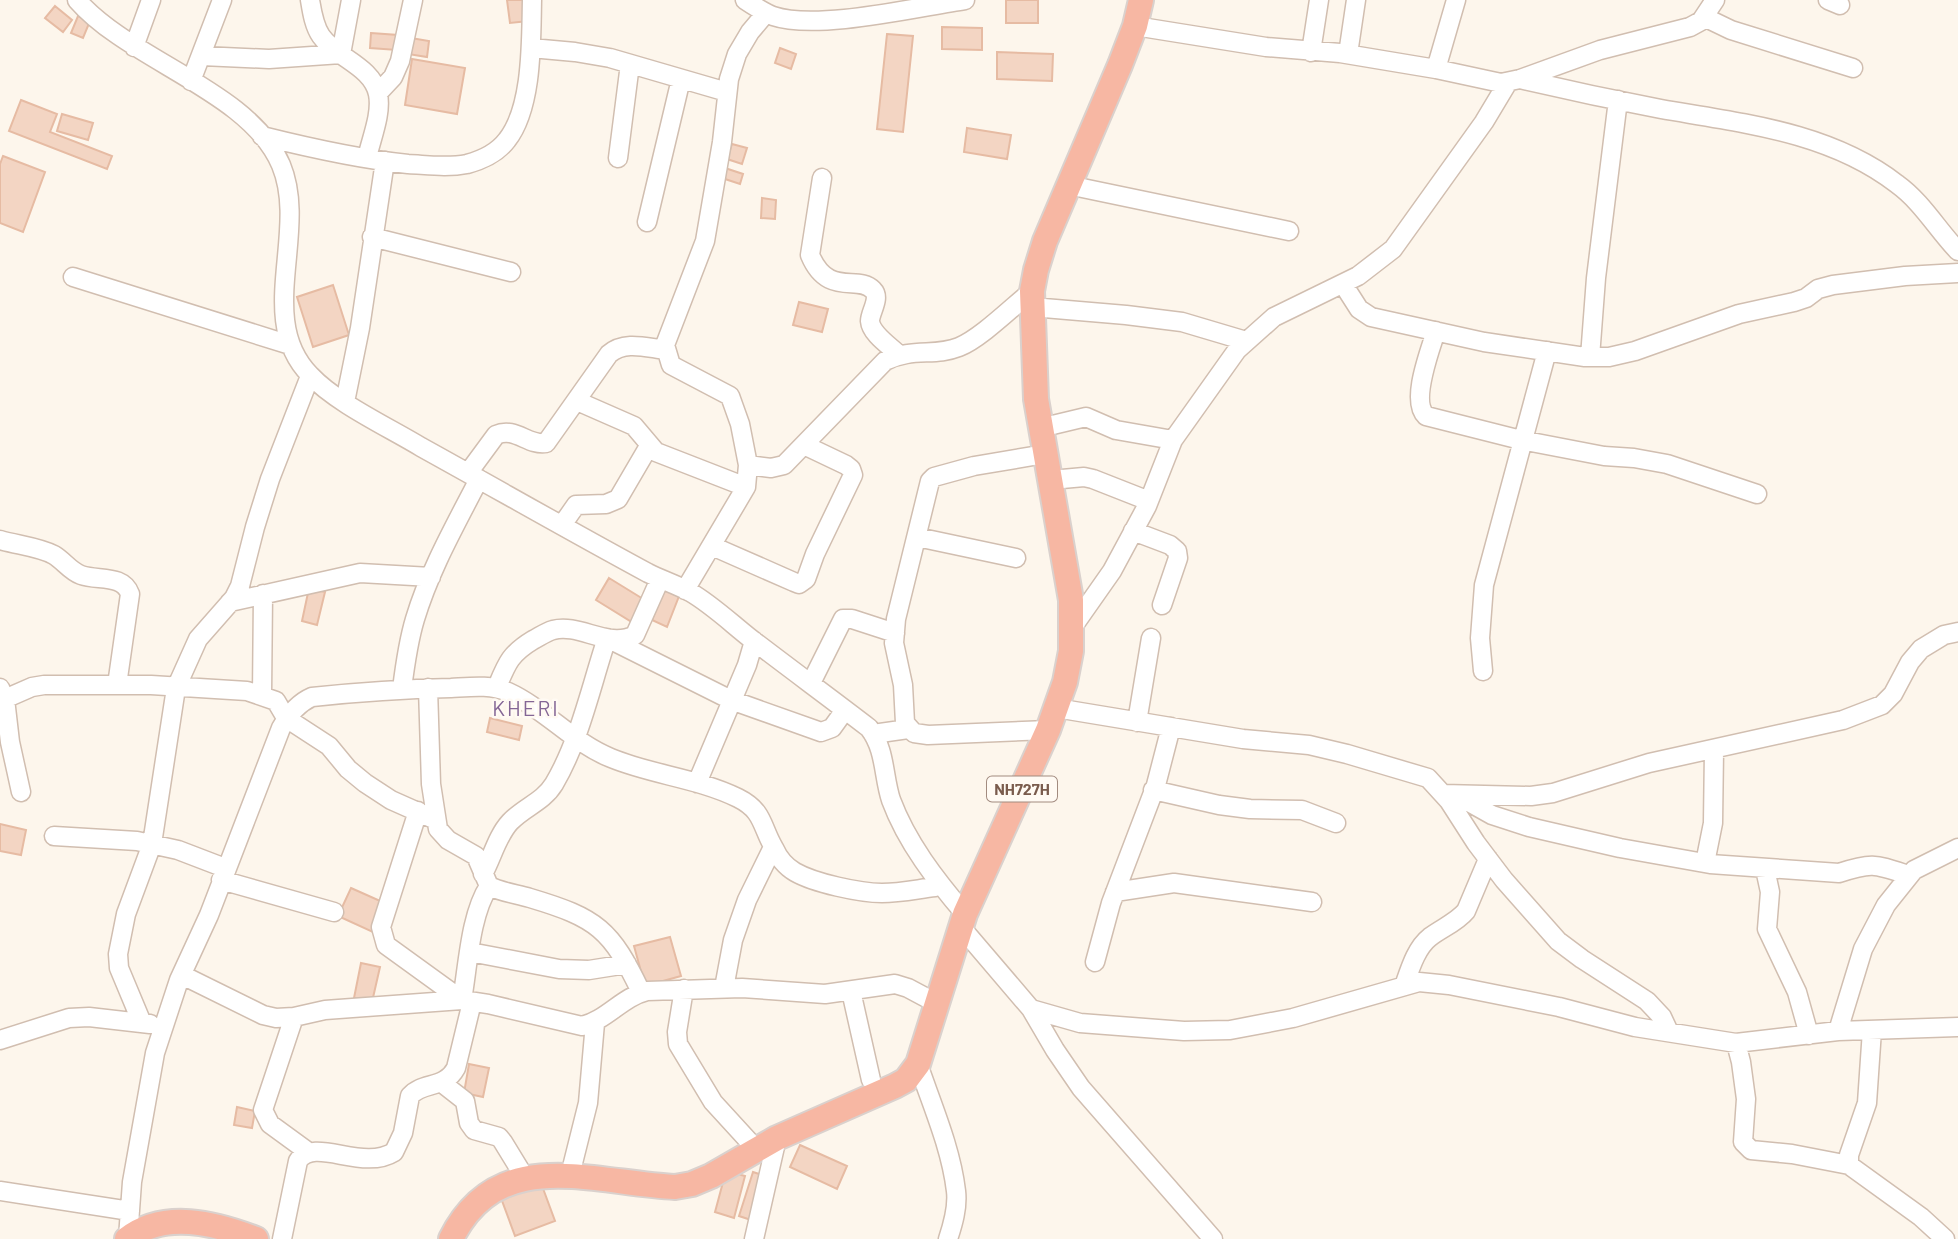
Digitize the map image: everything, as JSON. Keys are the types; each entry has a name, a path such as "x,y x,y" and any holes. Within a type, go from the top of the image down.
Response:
{"highway":[{"name":"NH727H","path":"918,1065 963,921 1052,719 1065,682 1071,651 1071,600 1036,399 1032,299 1035,271 1135,26 1141,0"},
{"path":"451,1239 458,1225 482,1197 525,1178 570,1175 675,1187 692,1184 767,1143 895,1086 906,1080 918,1065"},
{"path":"127,1238 155,1224 176,1222 222,1228 256,1239"}],"street":[{"path":"77,0 89,14 134,47 230,105 262,136 280,162 289,190 284,317 293,352 310,376 345,402 474,476 660,579 685,590 811,683 873,734 881,751 892,801 907,837 963,921 1031,1009 1081,1088 1213,1239"},
{"path":"134,47 152,0"},
{"path":"191,81 222,0"},
{"path":"310,0 314,21 321,37 368,75 377,93 379,105 372,237 360,328 345,402"},
{"path":"341,54 351,0"},
{"path":"377,93 396,71 413,0"},
{"path":"262,136 318,150 376,160 453,166 469,163 499,148 509,138 519,117 528,79 532,0"},
{"path":"745,0 766,13 795,20 852,18 965,0"},
{"path":"1311,52 1318,0"},
{"path":"1348,54 1356,0"},
{"path":"1436,68 1456,0"},
{"path":"1135,26 1231,42 1348,54 1436,68 1496,83 1514,81 1600,50 1690,27 1704,17 1715,0"},
{"path":"685,590 746,487 748,465 740,425 730,396 671,365 666,350 667,335 705,241 722,142 727,92 737,54 766,13"},
{"path":"1704,17 1742,34 1853,68"},
{"path":"531,48 575,52 630,64 727,92"},
{"path":"202,56 269,59 341,54"},
{"path":"618,158 630,64"},
{"path":"647,222 681,79"},
{"path":"1514,81 1734,120 1823,144 1875,169 1899,186 1923,209 1958,251"},
{"path":"1072,628 1112,571 1149,501 1173,440 1246,341 1274,317 1358,276 1393,249 1514,81"},
{"path":"1590,357 1595,278 1618,100"},
{"path":"822,178 810,256 813,263 828,279 866,286 874,291 876,296 870,321 876,333 898,354"},
{"path":"1069,185 1289,231"},
{"path":"372,237 511,272"},
{"path":"1343,284 1359,309 1365,313 1484,342 1590,357 1609,357 1635,351 1739,314 1794,302 1806,298 1818,289 1833,285 1879,278 1958,273"},
{"path":"73,277 290,345"},
{"path":"748,465 777,468 784,465 885,361 898,354 959,347 1032,299 1182,322 1246,341"},
{"path":"1436,331 1419,394 1422,411 1426,416 1521,440 1604,456 1641,458 1667,464 1757,494"},
{"path":"402,689 410,638 431,577 474,476 496,435 501,432 513,433 539,444 546,443 615,348 622,345 666,350"},
{"path":"1483,671 1480,638 1484,585 1547,351"},
{"path":"142,1023 119,968 118,954 126,914 152,844 176,688 198,639 240,586 270,479 310,376"},
{"path":"577,401 634,426 656,452 746,487"},
{"path":"1040,428 1086,417 1116,430 1173,440"},
{"path":"712,546 799,584 806,579 853,475 846,465 804,445"},
{"path":"562,525 576,505 606,504 618,499 649,446"},
{"path":"1045,454 974,466 934,477 929,485 894,643 904,685 905,723 914,733 928,735 1052,719 1136,722 1328,749 1428,778 1449,794 1492,815 1529,827 1620,848 1705,863 1765,869 1839,873 1868,864 1908,875"},
{"path":"1051,480 1084,477 1149,501"},
{"path":"1133,531 1170,545 1177,551 1178,558 1162,605"},
{"path":"917,537 1016,558"},
{"path":"0,540 55,555 70,570 83,576 119,581 128,588 130,594 117,685"},
{"path":"230,602 360,573 431,577"},
{"path":"497,687 507,661 515,652 555,629 607,638 627,639 635,635 660,579"},
{"path":"262,695 263,594"},
{"path":"811,683 843,619 852,619 895,633"},
{"path":"1449,794 1531,796 1553,793 1649,763 1843,720 1871,710 1888,700 1910,662 1921,649 1944,635 1958,632"},
{"path":"607,638 731,700 821,732 832,728 845,710"},
{"path":"294,1017 263,1110 270,1124 307,1151 358,1159 388,1156 399,1146 413,1092 442,1083 456,1068 467,1001 470,952 486,880 504,830 518,815 538,803 553,785 575,737 607,638"},
{"path":"1136,722 1150,638"},
{"path":"697,783 747,665 754,641"},
{"path":"21,792 2,696 44,685 117,685 247,691 276,701 286,718 329,746 348,769 365,783 391,800 436,820"},
{"path":"127,1238 132,1182 153,1066 164,1026 286,718 302,701 312,697 402,689 497,687 537,709 605,756 629,766 697,783 740,799 754,809 764,823 773,847 794,872 821,882 881,893 940,885"},
{"path":"428,688 431,785 436,820 442,835 476,856 486,880 566,910 606,933 627,964 640,992"},
{"path":"1094,962 1115,892 1153,790 1171,727"},
{"path":"873,734 908,729"},
{"path":"1705,863 1713,823 1714,750"},
{"path":"1153,790 1219,805 1279,811 1302,810 1336,823"},
{"path":"1449,794 1488,859 1558,941 1582,960 1647,1001 1662,1017 1669,1032"},
{"path":"418,811 381,928 386,945 467,1001"},
{"path":"54,836 137,841 178,850 223,874 334,912"},
{"path":"724,988 733,940 747,900 773,847"},
{"path":"1838,1031 1863,949 1886,905 1908,875 1928,861 1958,848"},
{"path":"1404,986 1414,960 1428,939 1466,911 1488,859"},
{"path":"1765,869 1770,892 1767,929 1797,992 1809,1035"},
{"path":"1115,892 1174,883 1312,902"},
{"path":"470,952 559,969 589,970 627,964"},
{"path":"182,975 263,1015 276,1018 326,1010 467,1001 582,1026 595,1023 640,992 724,988 825,994 895,984 938,1004"},
{"path":"1031,1009 1080,1023 1184,1031 1230,1030 1293,1018 1419,982 1449,985 1559,1007 1635,1027 1736,1043 1838,1031 1958,1027"},
{"path":"684,989 677,1032 681,1051 713,1102 767,1143 754,1239"},
{"path":"851,991 871,1080"},
{"path":"0,1040 69,1018 89,1017 164,1026"},
{"path":"570,1175 587,1103 595,1023"},
{"path":"1849,1165 1849,1155 1867,1103 1872,1030"},
{"path":"1736,1043 1744,1082 1743,1142 1746,1147 1849,1165 1928,1232 1945,1239"},
{"path":"918,1065 943,1139 956,1192 956,1207 948,1239"},
{"path":"442,1083 465,1101 474,1130 499,1137 525,1178"},
{"path":"282,1239 298,1161 307,1151"},
{"path":"0,1191 130,1211"}],"building":[{"path":"507,0 526,0 528,21 510,23"},
{"path":"1006,0 1038,0 1038,23 1006,23"},
{"path":"55,6 72,20 63,32 45,18"},
{"path":"78,16 90,21 83,38 71,33"},
{"path":"942,27 982,28 982,50 942,49"},
{"path":"371,33 398,35 397,50 370,48"},
{"path":"887,34 913,36 903,132 877,129"},
{"path":"411,38 429,41 427,57 408,54"},
{"path":"780,48 796,54 791,69 775,63"},
{"path":"997,52 1053,54 1052,81 997,79"},
{"path":"412,59 465,68 457,114 405,105"},
{"path":"21,100 57,114 50,132 112,156 107,169 9,131"},
{"path":"62,114 93,123 88,140 57,131"},
{"path":"967,128 1011,135 1007,159 964,152"},
{"path":"732,144 747,148 742,164 727,159"},
{"path":"3,156 45,172 23,232 0,223 0,164"},
{"path":"725,168 743,174 740,184 722,178"},
{"path":"762,198 776,200 775,219 761,218"},
{"path":"333,285 349,335 313,347 297,297"},
{"path":"799,302 828,309 822,332 793,325"},
{"path":"609,578 648,602 635,624 596,600"},
{"path":"666,585 681,591 667,627 652,620"},
{"path":"309,588 325,592 317,625 302,621"},
{"path":"490,718 522,726 519,740 487,732"},
{"path":"0,824 26,830 21,855 0,851"},
{"path":"351,888 387,904 375,933 338,916"},
{"path":"670,937 681,976 645,986 634,946"},
{"path":"361,963 380,967 372,1002 354,998"},
{"path":"469,1064 489,1068 483,1097 464,1093"},
{"path":"237,1107 255,1111 252,1128 234,1125"},
{"path":"800,1145 847,1166 837,1189 790,1167"},
{"path":"726,1171 745,1176 734,1218 715,1212"},
{"path":"753,1172 768,1177 754,1221 739,1216"},
{"path":"541,1183 555,1221 515,1236 501,1198"}],"district":[{"name":"KHERI","path":"526,709"}]}
